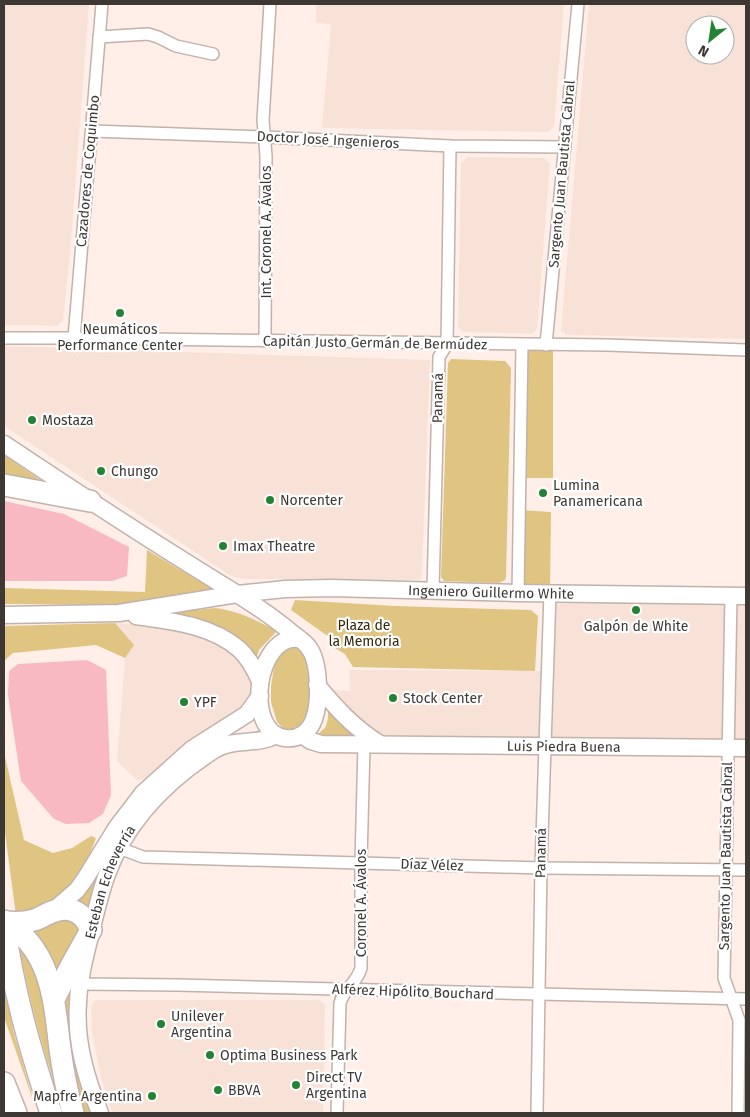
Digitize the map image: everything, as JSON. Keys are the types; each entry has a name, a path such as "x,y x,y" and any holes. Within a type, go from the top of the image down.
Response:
{"highway":[{"path":"4,485 90,501"},
{"path":"5,922 31,921 62,909 72,910 81,914 88,921 91,930 54,999"},
{"path":"5,922 8,951 17,999 51,1113"},
{"path":"5,922 33,948 42,964 54,999 66,1089 73,1113"},
{"path":"4,1083 16,1113"}],"street":[{"name":"Cazadores de Coquimbo","path":"74,338 102,4"},
{"name":"Int. Coronel A. Ávalos","path":"265,341 266,156 263,120 270,4"},
{"name":"Sargento Juan Bautista Cabral","path":"546,345 578,4"},
{"path":"99,37 148,34 176,46 213,54"},
{"name":"Doctor José Ingenieros","path":"92,131 450,146 565,146"},
{"name":"Panamá","path":"433,591 439,357 447,344 450,146"},
{"name":"Capitán Justo Germán de Bermúdez","path":"4,338 606,345 746,350"},
{"path":"518,593 522,345"},
{"path":"4,444 272,617 308,646 314,657 317,685 317,707 314,720 302,735 286,738 270,731 264,719 260,688 264,666 275,648 288,639 299,639"},
{"name":"Ingeniero Guillermo White","path":"119,613 237,594 285,589 330,588 550,594 739,596"},
{"name":"Panamá","path":"537,1113 541,868 550,594"},
{"name":"Sargento Juan Bautista Cabral","path":"738,1113 739,1020 724,978 728,748 739,596"},
{"path":"4,615 119,613 178,622 221,638 238,649 245,656 260,688"},
{"path":"317,685 346,720 372,744"},
{"name":"Esteban Echeverría","path":"53,911 77,890 117,827 143,793 192,749 248,714 260,688"},
{"name":"Esteban Echeverría","path":"100,1113 90,1088 81,1052 78,1020 80,984 91,930 106,877 119,848 153,798 186,769 215,749 228,743 265,739 276,735"},
{"name":"Luis Piedra Buena","path":"302,735 311,741 322,744 746,748"},
{"name":"Coronel A. Ávalos","path":"336,1113 340,1003 342,994 356,982 361,968 361,862 372,744"},
{"name":"Díaz Vélez","path":"119,848 143,857 541,868 746,870"},
{"name":"Alférez Hipólito Bouchard","path":"80,984 746,999"}],"shaded area":[{"path":"4,4 89,4 70,254 63,320 58,326 4,325"},
{"path":"316,4 564,4 554,127 548,132 322,128 331,24 316,23"},
{"path":"589,4 746,4 746,339 566,335 561,330"},
{"path":"468,157 544,158 550,164 537,329 532,334 463,332 458,327 461,163"},
{"name":"Norcenter","path":"4,346 430,360 422,573 420,580 243,579 231,576 4,426"},
{"path":"4,501 64,514 129,547 127,576 112,581 4,581"},
{"path":"746,602 746,741 378,736 340,704 333,690 350,691 349,670 542,671 544,604"},
{"name":"YPF","path":"115,623 173,627 196,633 242,662 251,684 250,696 243,707 180,748 147,778 137,780 117,761 125,658 134,645"},
{"path":"87,660 106,670 111,795 103,814 89,823 66,824 54,819 21,781 8,695 9,671 18,664"},
{"name":"Optima Business Park","path":"96,1000 320,1000 325,1005 323,1113 112,1112 101,1078 92,1033 91,1006"}],"green space":[{"path":"522,345 553,345 553,478 520,478"},
{"path":"451,359 505,361 511,368 506,577 505,580 499,583 444,581 441,577 448,363"},
{"path":"4,455 49,486 4,475"},
{"path":"520,510 551,512 550,593 518,593"},
{"path":"147,550 219,593 129,605 4,604 4,588 145,592"},
{"name":"Plaza de la Memoria","path":"295,600 395,606 531,610 538,616 535,671 353,667 345,654 333,647 329,637 291,610"},
{"path":"215,608 240,614 277,631 259,650 255,664 245,650 147,615"},
{"path":"115,623 134,645 125,658 96,645 13,653 4,661 4,626"},
{"path":"293,646 303,648 311,666 311,714 300,727 292,730 283,728 277,722 271,702 271,686 275,661 285,648"},
{"path":"328,705 360,738 315,737 325,728 328,717"},
{"path":"4,752 24,840 53,853 72,848 91,836 96,838 78,878 65,895 44,910 16,916 4,825"},
{"path":"99,875 89,913 73,904"},
{"path":"56,917 74,917 81,934 56,974 23,933"},
{"path":"20,950 34,962 40,972 61,1102 38,1027"},
{"path":"75,971 92,1113 82,1113 77,1096 63,994"},
{"path":"4,981 13,1030 35,1106 4,1017"}],"place":[{"name":"Neumáticos Performance Center","path":"120,313"},
{"name":"Mostaza","path":"32,420"},
{"name":"Chungo","path":"101,471"},
{"name":"Lumina Panamericana","path":"543,493"},
{"name":"Norcenter","path":"270,500"},
{"name":"Imax Theatre","path":"223,546"},
{"name":"Galpón de White","path":"636,610"},
{"name":"Stock Center","path":"393,698"},
{"name":"YPF","path":"184,702"},
{"name":"Unilever Argentina","path":"161,1024"},
{"name":"Optima Business Park","path":"210,1055"},
{"name":"Direct TV Argentina","path":"296,1085"},
{"name":"BBVA","path":"218,1090"},
{"name":"Mapfre Argentina","path":"152,1096"}]}
